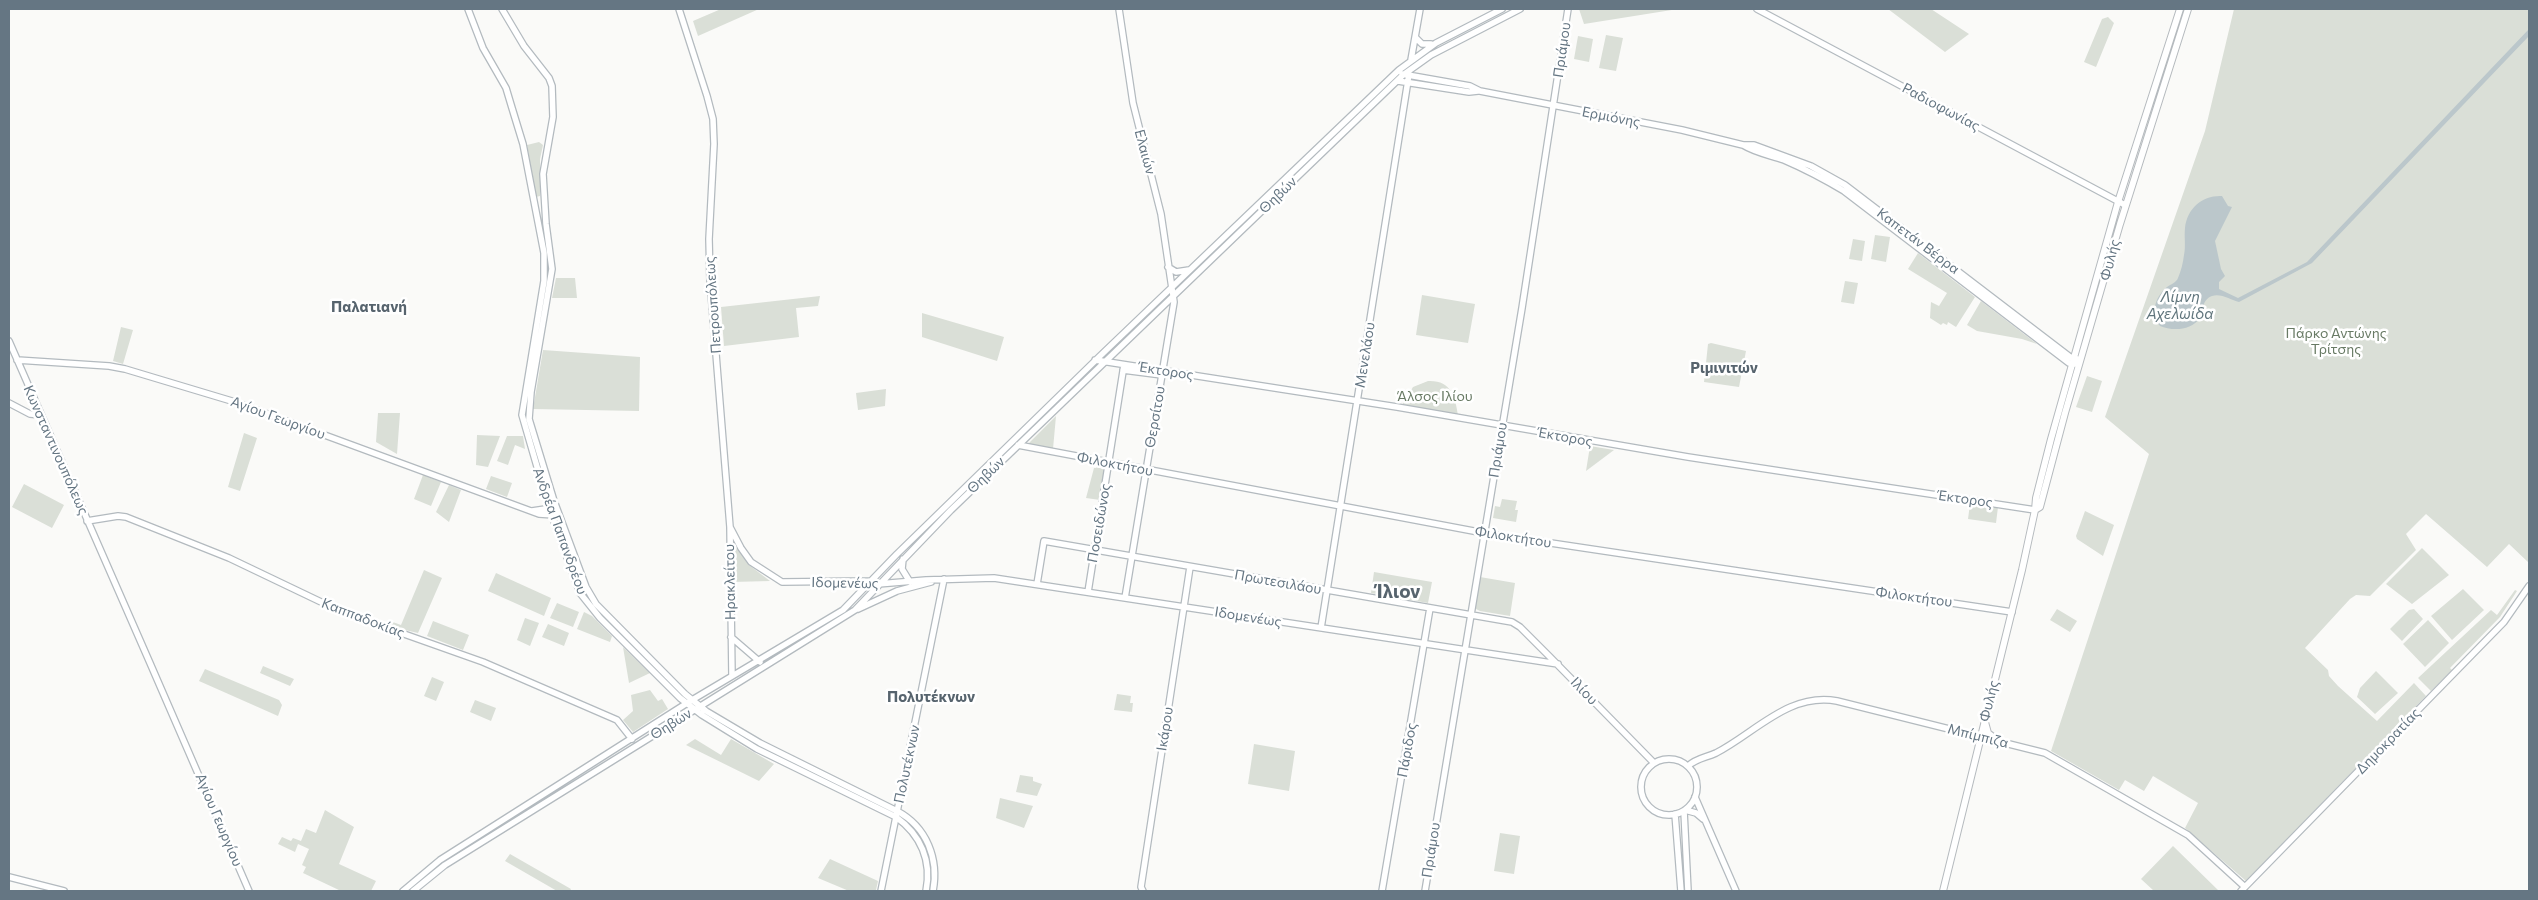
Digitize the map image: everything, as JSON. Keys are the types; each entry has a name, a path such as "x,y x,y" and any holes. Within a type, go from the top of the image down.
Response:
{"main road":[{"name":"Φυλής","path":"1942,891 2012,612 2036,498 2072,361 2118,202 2180,9"},
{"name":"Φυλής","path":"2035,510 2040,507 2125,205 2188,9"},
{"path":"1984,719 1988,733 1997,740"}],"street":[{"name":"Ανδρέα Παπανδρέου","path":"468,9 483,48 506,88 523,144 544,252 544,281 522,416 552,507 586,587 596,604 696,708 897,814 918,827 930,847 935,874 933,891"},
{"name":"Ανδρέα Παπανδρέου","path":"502,9 524,46 552,83 553,117 543,174 546,224 552,269 528,413 530,428 552,507"},
{"name":"Πετρουπόλεως","path":"679,9 708,96 713,119 714,150 709,239 710,280 730,527 741,548 752,562 782,582"},
{"name":"Ελαιών","path":"1119,9 1132,103 1161,214 1174,295"},
{"name":"Μενελάου","path":"1321,628 1352,443 1407,76 1416,38 1420,9"},
{"name":"Θηβών","path":"403,891 440,860 690,702 842,610 1095,360 1399,70 1436,43 1502,9"},
{"path":"1399,70 1407,76 1446,47 1520,9"},
{"name":"Πριάμου","path":"1424,891 1502,426 1568,9"},
{"name":"Ραδιοφωνίας","path":"1757,9 2125,205"},
{"path":"1416,38 1422,44 1436,43"},
{"name":"Ερμιόνης","path":"1398,81 1407,76 1470,86 1480,91 1682,130 1742,144"},
{"name":"Θηβών","path":"413,891 445,865 855,610 878,584 1018,445 1398,81"},
{"name":"Καπετάν Βέρρα","path":"1742,144 1754,145 1779,152 1833,177 1987,298 2072,361 2080,363"},
{"path":"1168,266 1176,272 1191,269"},
{"name":"Θερσίτου","path":"1125,598 1172,318 1174,295"},
{"path":"1158,310 1164,308 1169,310 1172,318"},
{"name":"Κωνσταντινουπόλεως","path":"9,341 104,558"},
{"name":"Αγίου Γεωργίου","path":"17,360 116,367 209,394 543,515 555,514"},
{"name":"Έκτορος","path":"1095,360 1123,367 1358,401 1688,458 2035,510"},
{"name":"Ποσειδώνος","path":"1088,592 1110,463 1123,367"},
{"path":"9,403 30,414 41,415"},
{"name":"Φιλοκτήτου","path":"1018,445 1484,533 2012,612"},
{"name":"Αγίου Γεωργίου","path":"532,511 552,507"},
{"name":"Καππαδοκίας","path":"87,521 118,516 126,517 197,544 337,610 483,662 617,720 632,739"},
{"name":"Ηρακλείτου","path":"730,527 732,676"},
{"name":"Πρωτεσιλάου","path":"1037,584 1044,542 1512,622"},
{"name":"Αγίου Γεωργίου","path":"104,558 249,891"},
{"path":"903,559 902,569 910,582"},
{"name":"Ικάρου","path":"1146,891 1141,887 1190,567"},
{"name":"Ιδομενέως","path":"782,582 871,581 878,584 937,579 987,578 1037,584 1558,664"},
{"name":"Ιδομενέως","path":"855,610 897,591 937,579"},
{"name":"Πολυτέκνων","path":"881,891 944,579"},
{"name":"Δημοκρατίας","path":"2243,889 2504,622 2529,586"},
{"name":"Πάριδος","path":"1382,891 1430,608"},
{"name":"Ιλίου","path":"1512,622 1520,627 1558,664 1654,763"},
{"name":"Ηρακλείτου","path":"731,637 759,660 764,668"},
{"name":"Μπίμπιζα","path":"1688,766 1701,757 1716,753 1785,709 1817,700 1838,701 2050,755 2181,830 2243,889"},
{"path":"1695,796 1684,810 1675,814 1656,812 1644,800 1641,781 1647,770 1654,763 1672,759 1688,766 1696,780 1695,796 1736,891"},
{"path":"1684,810 1698,814 1706,822"},
{"path":"1684,810 1688,891"},
{"name":"Ανδρέα Παπανδρέου","path":"897,814 913,831 924,851 928,871 926,891"},
{"path":"1675,814 1681,891"},
{"path":"9,877 64,891"}],"green space":[{"path":"721,9 759,9 698,36 693,21"},
{"path":"1579,9 1678,9 1584,24"},
{"path":"1888,9 1931,9 1969,34 1945,52"},
{"name":"Πάρκο Αντώνης Τρίτσης","path":"2234,9 2529,9 2529,563 2509,544 2487,567 2426,514 2406,534 2416,550 2370,596 2356,595 2350,599 2305,648 2328,670 2329,676 2338,686 2377,721 2414,683 2426,696 2246,881 2185,828 2198,803 2153,776 2144,791 2125,780 2119,790 2051,751 2149,454 2105,417 2205,131"},
{"path":"2108,17 2114,23 2096,67 2084,62 2102,19"},
{"path":"1606,35 1623,38 1616,71 1599,68"},
{"path":"1578,36 1593,39 1589,62 1574,59"},
{"path":"539,142 543,145 540,159 540,196 536,197 527,145"},
{"path":"1875,235 1890,237 1886,262 1871,259"},
{"path":"1853,239 1865,241 1862,261 1849,259"},
{"path":"1918,253 1975,297 1956,327 1948,322 1947,325 1943,323 1941,325 1930,318 1931,302 1939,306 1947,293 1908,269"},
{"path":"556,278 575,278 577,298 552,298"},
{"path":"1845,281 1858,283 1854,304 1841,302"},
{"path":"1422,295 1475,304 1468,343 1416,335"},
{"path":"820,296 818,306 796,308 799,337 724,346 721,307"},
{"path":"1981,301 2037,344 2022,339 1977,331 1967,325"},
{"path":"922,313 1004,337 997,361 922,337"},
{"path":"121,327 133,330 123,364 113,361"},
{"path":"1711,343 1746,351 1739,387 1704,382 1708,344"},
{"path":"543,350 640,357 639,411 533,409"},
{"path":"2087,376 2102,381 2092,412 2076,407"},
{"name":"Άλσος Ιλίου","path":"1428,381 1436,381 1447,386 1453,396 1458,415 1402,405 1413,387"},
{"path":"886,389 885,406 858,410 856,393"},
{"path":"378,413 400,413 397,454 376,442"},
{"path":"1056,416 1053,449 1028,444"},
{"path":"244,433 257,438 240,491 228,487"},
{"path":"477,435 500,436 488,467 476,465"},
{"path":"507,436 523,436 525,449 515,445 508,465 497,461"},
{"path":"1590,446 1614,450 1586,471"},
{"path":"1097,465 1105,466 1100,500 1086,498 1094,468"},
{"path":"423,475 441,482 431,506 414,499"},
{"path":"491,476 512,483 507,497 486,489"},
{"path":"24,484 64,505 52,528 12,507"},
{"path":"449,485 461,490 449,522 436,512"},
{"path":"1502,499 1517,501 1515,510 1518,510 1516,522 1493,518 1495,506 1500,507"},
{"path":"1970,504 1998,507 1996,523 1968,519"},
{"path":"2085,511 2114,525 2103,556 2077,539 2076,536"},
{"path":"733,537 749,565 770,581 732,582"},
{"path":"2422,548 2449,575 2412,604 2386,584"},
{"path":"424,570 442,578 418,633 388,626 390,621 401,625"},
{"path":"1374,572 1432,582 1428,603 1371,593"},
{"path":"496,573 551,598 544,616 488,591"},
{"path":"1480,577 1515,583 1510,616 1480,611 1474,608"},
{"path":"2463,589 2484,610 2452,640 2431,616"},
{"path":"2515,590 2517,591 2500,617 2450,668 2452,670 2431,691 2418,678 2491,610 2497,615"},
{"path":"557,603 579,612 573,627 550,618"},
{"path":"2057,609 2077,621 2070,632 2050,620"},
{"path":"2414,609 2423,619 2402,641 2390,629 2409,610"},
{"path":"584,612 592,616 612,636 610,642 577,629"},
{"path":"525,618 539,623 530,646 517,640"},
{"path":"2428,620 2449,643 2425,667 2403,644"},
{"path":"433,621 469,635 463,650 427,636"},
{"path":"548,624 569,633 564,646 542,637"},
{"path":"623,647 650,673 629,683"},
{"path":"263,666 294,679 290,686 260,673"},
{"path":"205,669 279,700 282,705 278,716 199,681"},
{"path":"2376,671 2398,693 2375,714 2357,697 2360,688"},
{"path":"432,677 444,682 436,701 424,696"},
{"path":"650,690 658,701 662,699 668,709 633,732 623,720 633,711 631,695"},
{"path":"1117,694 1131,696 1130,703 1133,703 1132,712 1114,710"},
{"path":"475,700 496,708 491,721 470,712"},
{"path":"695,739 721,755 731,739 774,764 759,781 686,745"},
{"path":"1254,744 1295,751 1289,791 1248,784"},
{"path":"1020,775 1033,777 1033,781 1042,784 1037,796 1016,792"},
{"path":"1000,798 1033,806 1024,828 996,818"},
{"path":"325,810 354,827 339,864 376,881 371,891 341,891 303,873 306,867 302,865 309,849 298,844 295,852 278,844 282,837 291,841 293,838 301,841 306,829 316,833"},
{"path":"1500,833 1520,836 1514,874 1494,871"},
{"path":"2173,846 2219,891 2154,891 2141,879"},
{"path":"510,854 571,889 570,891 557,891 505,861"},
{"path":"830,859 878,881 876,890 849,891 818,878"}],"water":[{"name":"Λίμνη Αχελωίδα","path":"2529,29 2529,36 2312,263 2239,302 2215,295 2208,298 2204,303 2200,318 2187,328 2170,329 2160,326 2155,316 2155,305 2159,295 2178,278 2185,252 2186,221 2197,204 2208,198 2222,196 2228,206 2232,207 2215,241 2221,269 2225,276 2219,282 2219,289 2238,298 2307,262"}],"district":[{"name":"Παλατιανή","path":"369,307"},
{"name":"Ριμινιτών","path":"1724,368"},
{"name":"Ίλιον","path":"1398,592"},
{"name":"Πολυτέκνων","path":"931,697"}]}
